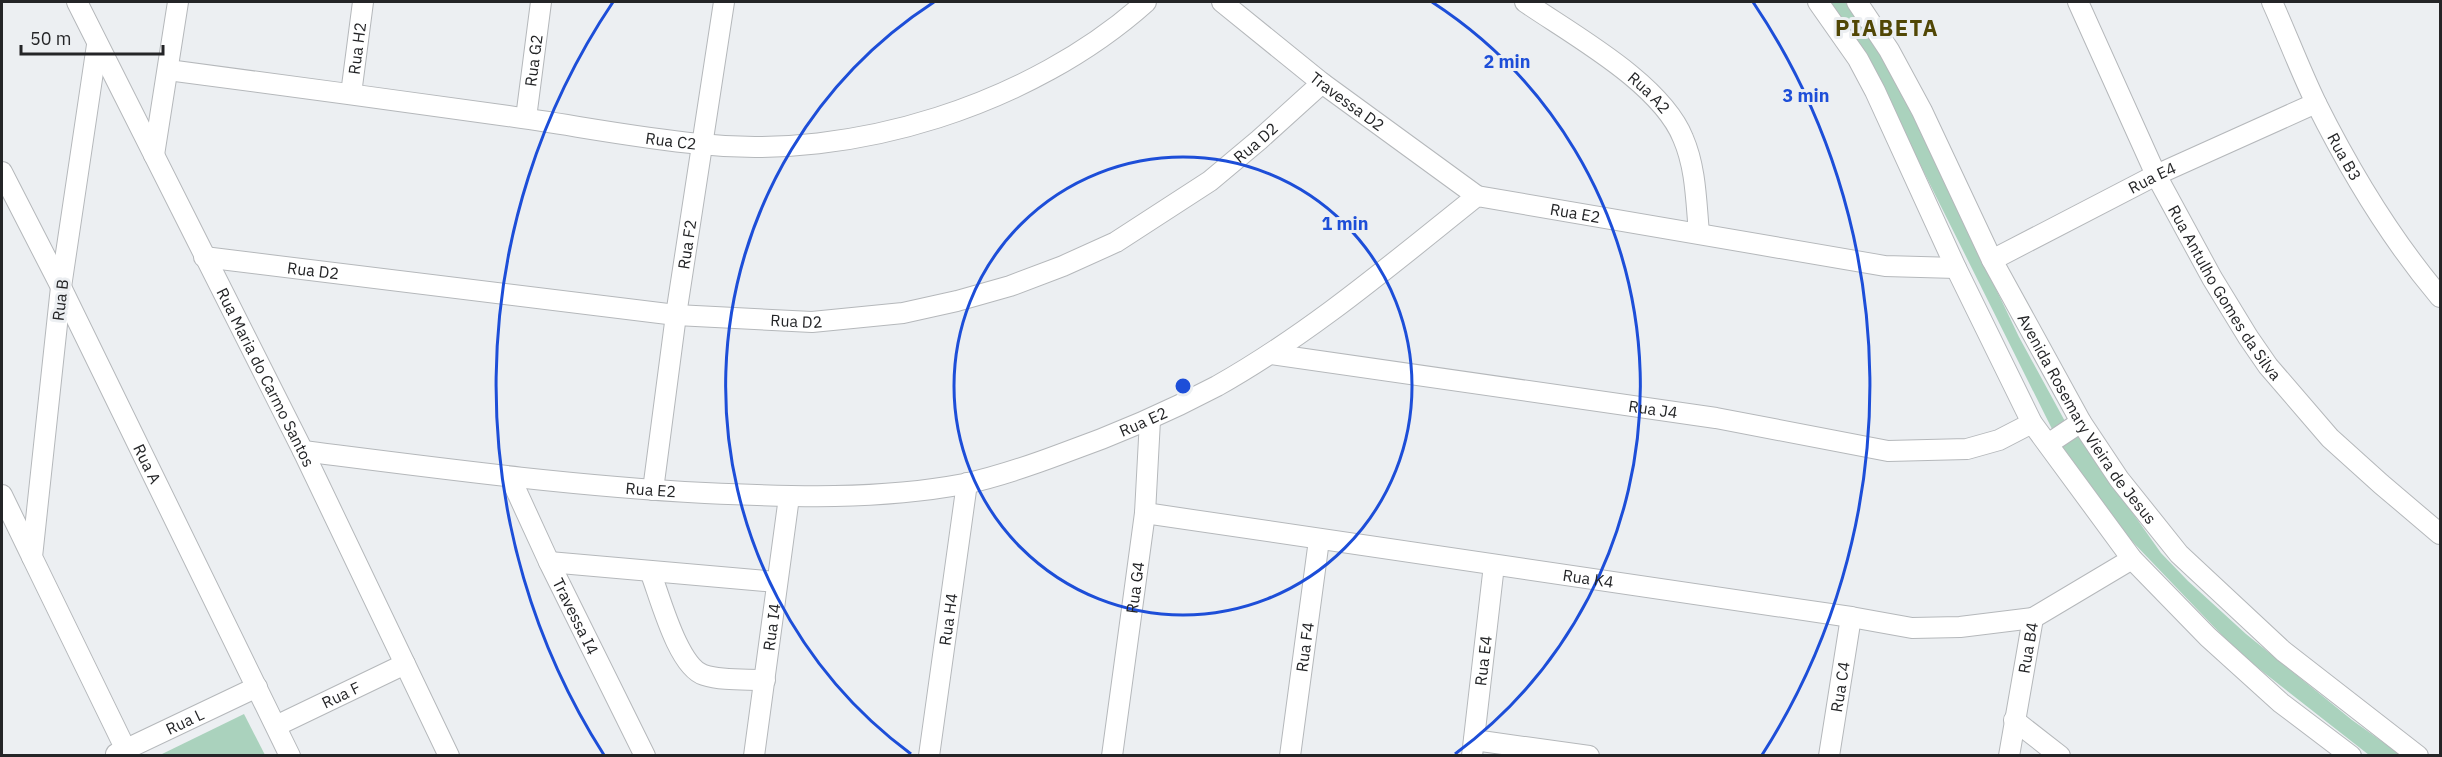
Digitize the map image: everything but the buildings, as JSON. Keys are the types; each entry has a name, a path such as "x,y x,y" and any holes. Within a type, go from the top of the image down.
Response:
{"street":[{"name":"Rua Maria do Carmo Santos","path":"77,2 303,451 449,756"},
{"path":"154,155 178,2"},
{"name":"Rua H2","path":"351,94 363,2"},
{"name":"Rua G2","path":"526,118 541,2"},
{"name":"Rua F2","path":"653,490 675,315 724,2"},
{"name":"Rua C2","path":"168,70 526,118 702,145 801,145 846,139 926,122 1035,78 1098,39 1146,2"},
{"name":"Travessa D2","path":"1222,2 1322,83 1477,196"},
{"name":"Rua A2","path":"1525,2 1621,68 1651,94 1675,122 1691,163 1699,233"},
{"path":"1818,2 1863,67 1956,268 2032,423 2132,559 2208,637 2281,703 2351,756"},
{"name":"Avenida Rosemary Vieira de Jesus","path":"1857,2 1889,50 1922,111 1992,260 2081,422 2119,479 2179,554 2283,651 2418,756"},
{"name":"Rua Antulho Gomes da Silva","path":"2078,2 2156,175 2212,278 2268,366 2330,438 2440,534"},
{"name":"Rua B3","path":"2272,2 2316,103 2367,194 2423,277 2440,297"},
{"name":"Rua B","path":"32,557 61,287 97,45"},
{"name":"Rua D2","path":"204,257 675,315 812,322 903,313 1010,286 1063,266 1116,242 1210,180 1259,140 1322,83"},
{"name":"Rua E4","path":"1992,260 2156,175 2316,103"},
{"name":"Rua A","path":"2,172 61,287 290,756"},
{"name":"Rua E2","path":"303,451 510,477 653,490 789,497 878,495 967,483 1029,466 1150,420 1220,384 1270,354 1361,291 1477,196 1885,266 1956,268"},
{"name":"Rua J4","path":"1270,354 1716,418 1888,451 1968,449 1999,440 2032,423"},
{"name":"Rua G4","path":"1112,756 1145,513 1150,420"},
{"path":"2048,444 2081,422"},
{"name":"Travessa I4","path":"510,477 549,562 645,756"},
{"name":"Rua H4","path":"929,756 967,483"},
{"path":"2,495 120,753"},
{"name":"Rua I4","path":"754,756 789,497"},
{"name":"Rua K4","path":"1145,513 1851,617 1912,628 1960,627 2032,618"},
{"name":"Rua F4","path":"1290,756 1319,540"},
{"name":"Rua B4","path":"2009,756 2032,618 2132,559"},
{"path":"549,562 777,582"},
{"name":"Rua E4","path":"1473,748 1494,565"},
{"path":"650,571 677,642 690,667 709,676 765,680"},
{"name":"Rua C4","path":"1829,756 1851,617"},
{"name":"Rua F","path":"276,726 405,664"},
{"name":"Rua L","path":"120,753 257,687"},
{"path":"2014,720 2060,756"},
{"path":"1473,748 1589,756"}],"green space":[{"path":"1828,2 1845,2 1886,59 2019,337 2067,425 2055,435 1874,72"},
{"path":"2076,433 2161,553 2188,581 2246,634 2352,720 2401,755 2369,755 2239,653 2128,537 2061,445"},
{"path":"244,714 265,755 160,755"}],"district":[{"name":"PIABETA","path":"1887,27"}]}
